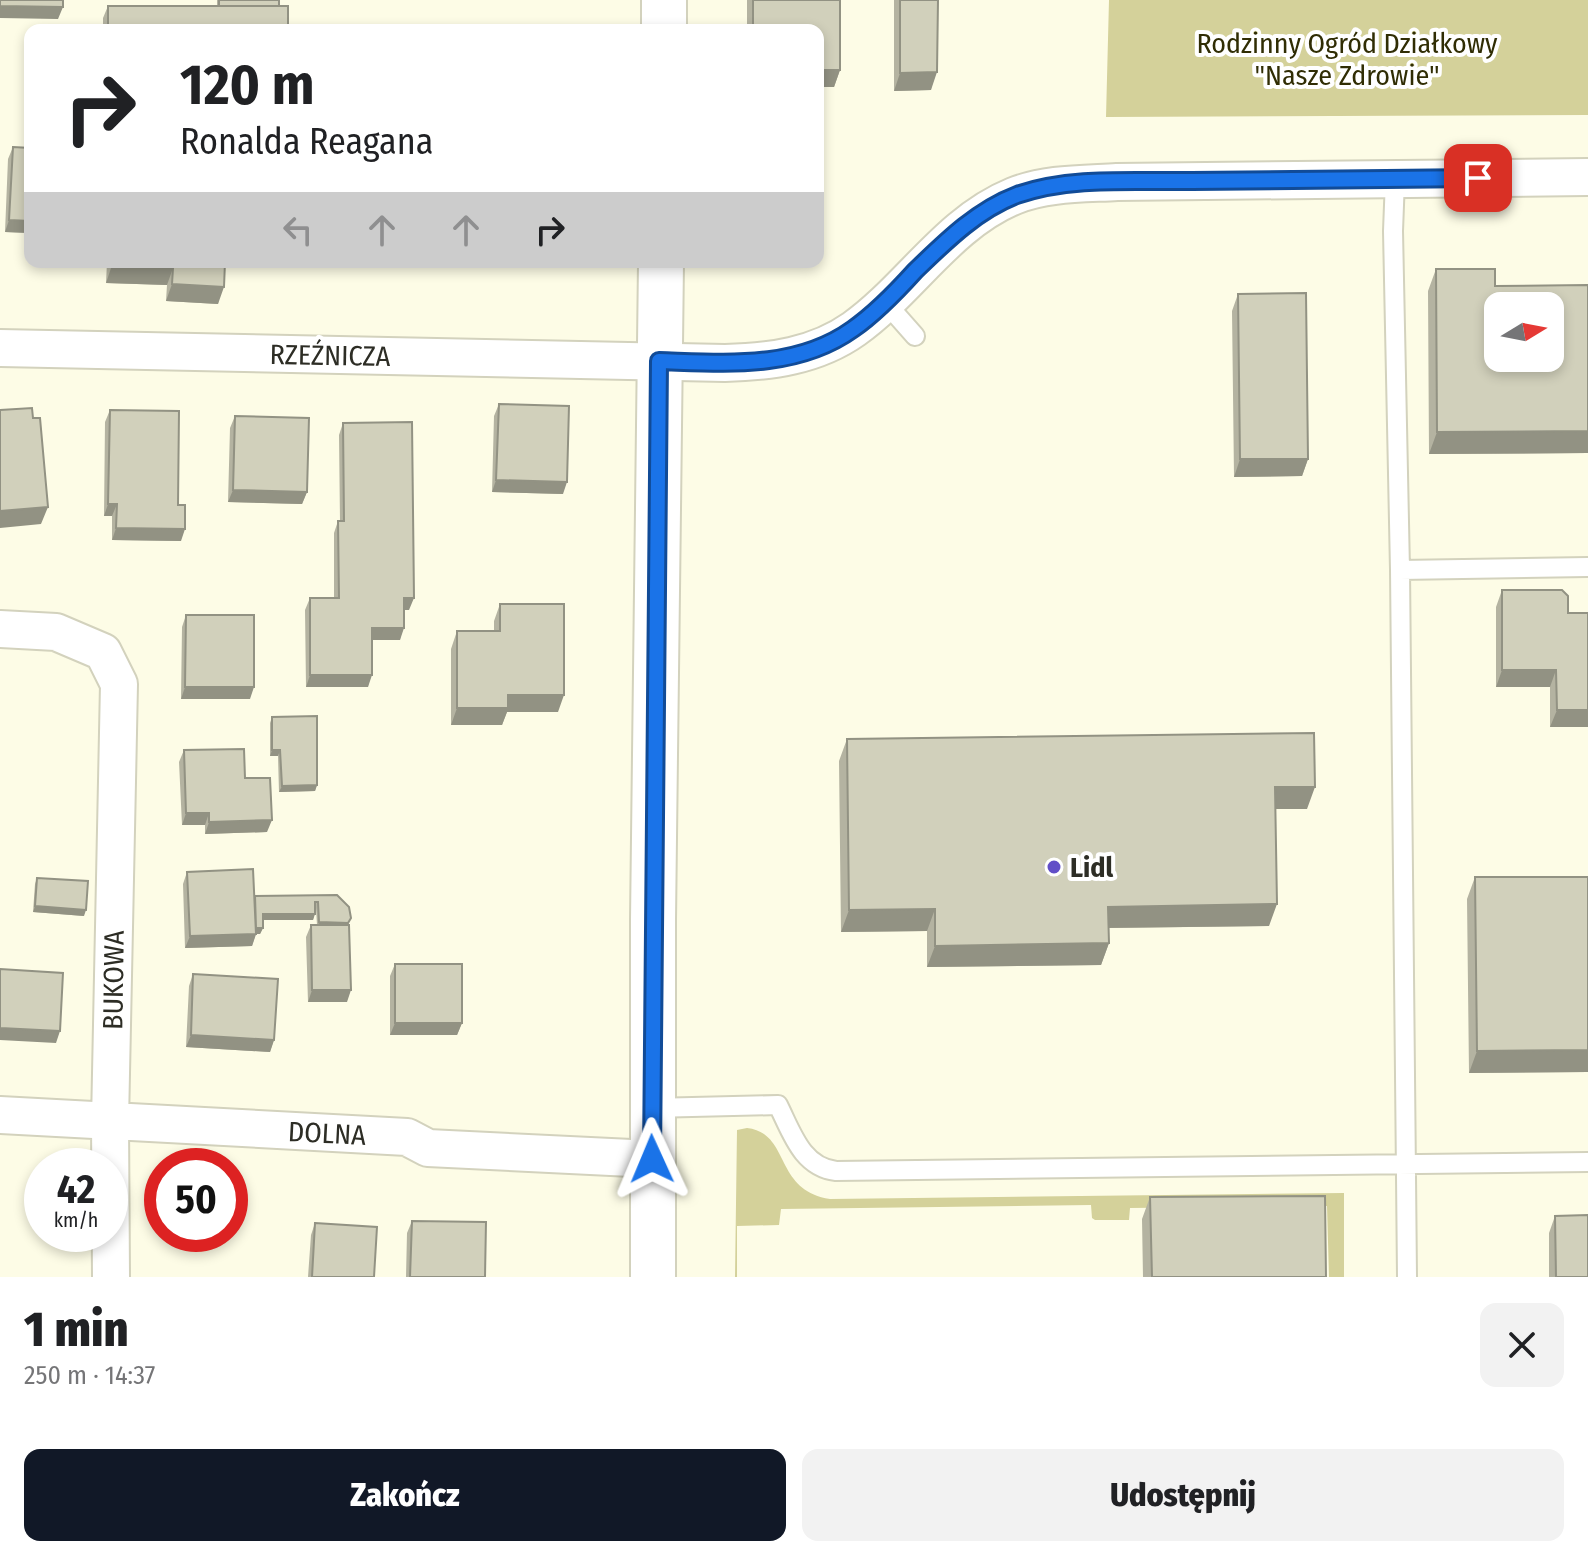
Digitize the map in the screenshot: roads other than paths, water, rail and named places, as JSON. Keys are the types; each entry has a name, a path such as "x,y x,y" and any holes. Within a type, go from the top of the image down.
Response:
{"main road":[{"path":"664,0 664,24"},
{"path":"653,1277 651,1108 661,268"}],"street":[{"name":"RZEŹNICZA","path":"0,348 749,363 788,358 828,344 852,331 978,216 1014,196 1043,188 1117,182 1588,177"},
{"name":"BUKOWA","path":"0,629 56,632 103,652 119,684 110,1122 111,1277"},
{"name":"DOLNA","path":"0,1115 407,1137 428,1148 652,1159"}],"lane":[{"path":"1395,179 1393,231 1400,570 1407,1277"},
{"path":"885,302 915,336"},
{"path":"1400,570 1588,567"},
{"path":"651,1108 778,1105 805,1156 823,1170 836,1171 1588,1162"}],"place":[{"name":"Lidl","path":"1054,867"}],"park label":[{"name":"Rodzinny Ogród Działkowy \"Nasze Zdrowie\"","path":"1347,59"}]}
